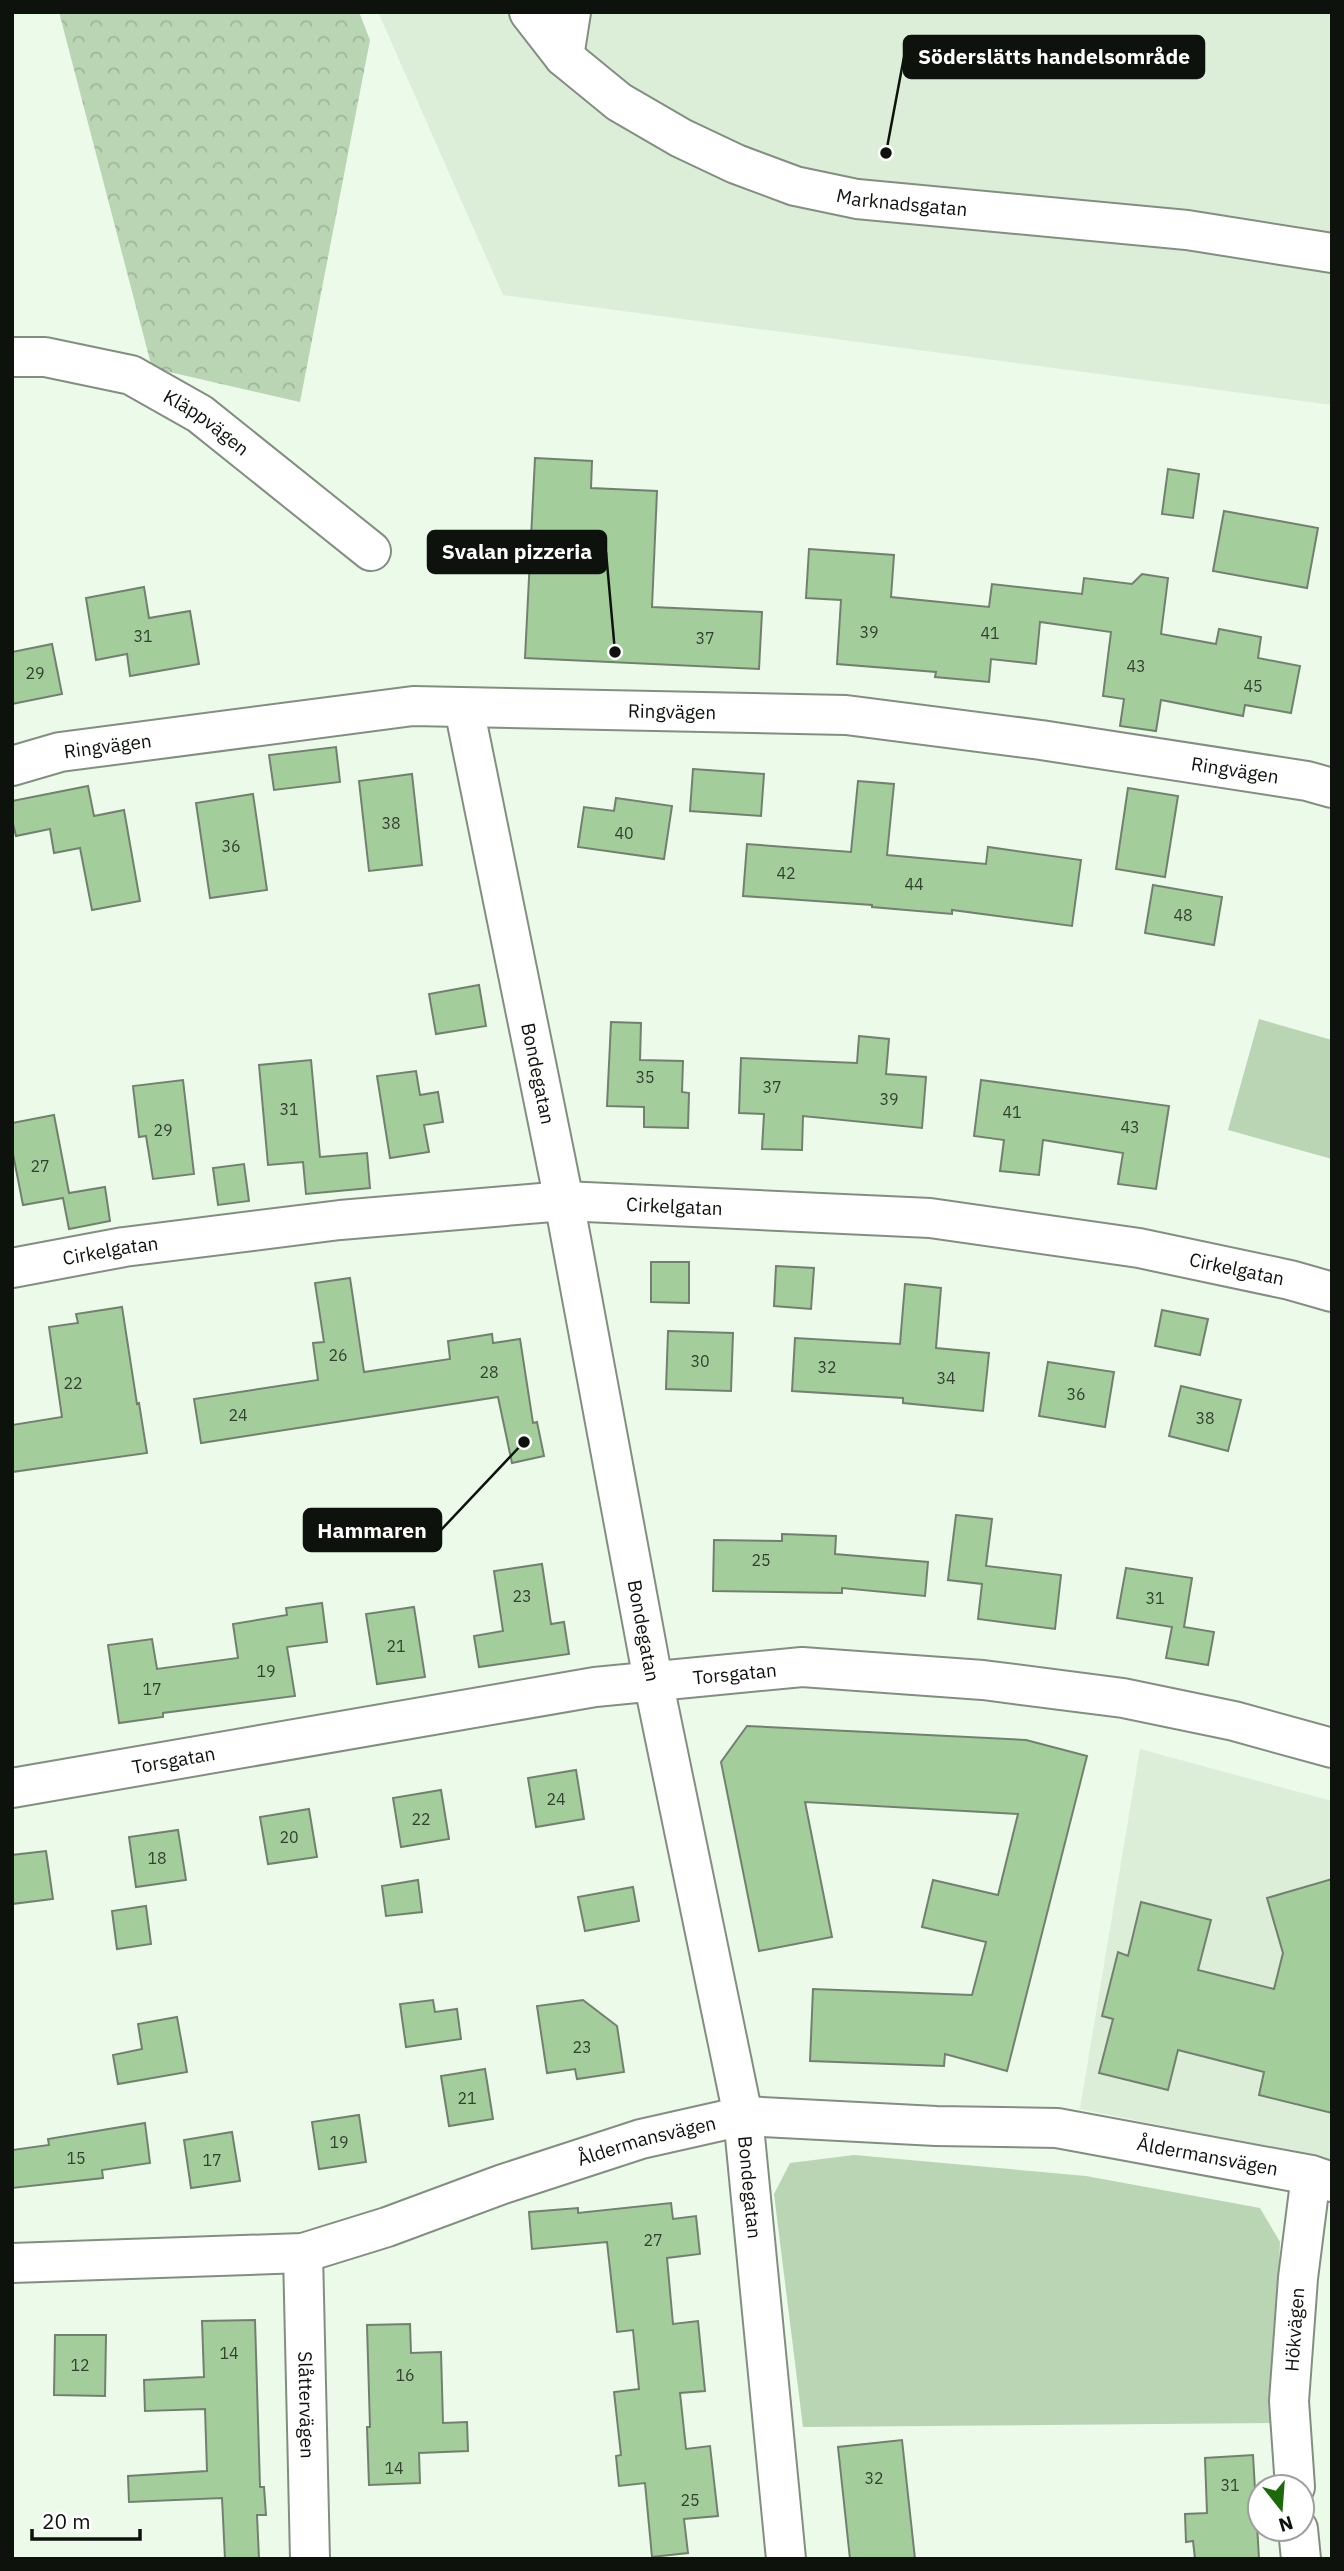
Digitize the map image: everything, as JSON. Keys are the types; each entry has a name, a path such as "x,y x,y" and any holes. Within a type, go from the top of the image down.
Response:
{"street":[{"name":"Marknadsgatan","path":"529,12 564,57 619,102 681,138 736,164 795,186 857,199 1187,230 1332,253"},
{"path":"564,57 571,12"},
{"name":"Kläppvägen","path":"12,357 45,357 131,375 200,414 371,551"},
{"name":"Ringvägen","path":"12,766 60,752 413,706 846,715 1041,740 1307,781 1332,788"},
{"name":"Bondegatan","path":"464,708 564,1201 653,1680 743,2116 786,2559"},
{"name":"Cirkelgatan","path":"12,1268 124,1247 340,1220 564,1201 930,1218 1139,1248 1290,1280 1332,1292"},
{"name":"Torsgatan","path":"12,1788 581,1689 802,1667 983,1680 1124,1698 1234,1721 1332,1748"},
{"name":"Åldermansvägen","path":"12,2263 303,2253 387,2227 503,2184 641,2139 743,2116 936,2126 1057,2128 1321,2179"},
{"name":"Hökvägen","path":"1294,2473 1289,2401 1298,2278 1321,2179"},
{"name":"Slåttervägen","path":"303,2253 310,2559"}],"shaded area":[{"path":"378,12 1332,12 1332,405 503,295"},
{"path":"1140,1749 1332,1801 1332,2160 1080,2109"}],"green space":[{"path":"59,12 359,12 370,40 300,402 152,368"},
{"path":"1259,1019 1332,1040 1332,1159 1228,1130"},
{"path":"854,2155 1086,2176 1260,2208 1280,2242 1273,2423 803,2427 774,2194 790,2163"}],"building":[{"path":"535,458 592,461 591,488 657,491 652,607 762,612 759,669 525,658"},
{"path":"1168,469 1199,474 1193,518 1162,514"},
{"path":"1224,511 1318,528 1307,588 1213,571"},
{"path":"809,549 894,555 891,597 989,607 992,584 1082,594 1084,578 1132,584 1142,574 1168,578 1161,634 1216,644 1219,629 1261,637 1258,658 1300,666 1291,713 1245,705 1243,716 1161,700 1156,731 1120,726 1124,699 1103,696 1111,632 1040,622 1036,664 991,659 989,682 935,677 936,672 837,664 841,600 806,598"},
{"path":"144,587 149,618 190,611 199,664 130,676 127,654 96,660 86,598"},
{"path":"52,644 62,694 12,704 12,652"},
{"path":"336,747 340,782 274,790 269,755"},
{"path":"693,769 764,774 761,816 690,811"},
{"path":"412,774 422,865 369,871 359,781"},
{"path":"858,781 894,784 887,855 986,864 988,847 1081,860 1072,926 952,910 952,914 872,905 743,896 747,844 851,852"},
{"path":"88,786 94,816 124,810 140,901 92,910 80,848 54,853 50,829 16,836 12,820 12,801"},
{"path":"1128,788 1178,796 1165,877 1116,869"},
{"path":"253,794 267,890 210,898 196,803"},
{"path":"616,798 672,806 664,859 578,847 584,807 614,811"},
{"path":"1153,885 1222,897 1214,945 1145,933"},
{"path":"479,985 486,1026 436,1034 429,994"},
{"path":"611,1022 641,1023 640,1060 683,1061 682,1092 689,1093 688,1128 644,1127 644,1107 607,1106"},
{"path":"859,1036 889,1039 886,1074 926,1077 922,1128 803,1116 802,1150 762,1149 764,1114 739,1113 741,1058 857,1063"},
{"path":"311,1060 320,1157 367,1153 370,1188 306,1194 303,1162 268,1165 259,1065"},
{"path":"416,1071 420,1095 438,1092 443,1122 424,1125 429,1152 390,1158 377,1076"},
{"path":"183,1080 194,1174 153,1179 146,1136 139,1137 133,1086"},
{"path":"981,1080 1169,1106 1156,1189 1118,1184 1123,1153 1043,1140 1039,1175 1000,1171 1004,1140 974,1136"},
{"path":"54,1115 69,1193 105,1187 110,1221 69,1229 63,1198 23,1205 12,1149 12,1123"},
{"path":"244,1164 249,1201 218,1205 213,1168"},
{"path":"651,1262 689,1262 689,1303 651,1302"},
{"path":"776,1266 814,1268 811,1309 774,1306"},
{"path":"350,1278 364,1372 450,1359 448,1341 492,1334 493,1343 520,1339 533,1423 537,1422 544,1456 512,1463 498,1397 201,1443 194,1399 318,1380 313,1343 324,1342 315,1283"},
{"path":"905,1284 941,1288 936,1348 989,1353 983,1411 903,1403 903,1398 792,1391 795,1338 900,1344"},
{"path":"122,1307 147,1453 12,1472 12,1425 62,1417 49,1327 78,1323 76,1314"},
{"path":"1162,1310 1208,1319 1200,1355 1155,1346"},
{"path":"668,1331 733,1333 731,1391 666,1389"},
{"path":"1048,1362 1114,1372 1105,1427 1039,1416"},
{"path":"1181,1386 1241,1400 1228,1451 1169,1436"},
{"path":"956,1515 992,1519 986,1566 1061,1575 1055,1629 978,1619 982,1584 948,1580"},
{"path":"782,1534 836,1536 835,1554 928,1562 925,1596 842,1588 842,1593 713,1591 714,1540 782,1541"},
{"path":"542,1564 551,1624 564,1622 569,1654 479,1667 474,1636 503,1631 494,1571"},
{"path":"1126,1568 1192,1578 1184,1627 1214,1632 1208,1665 1166,1658 1172,1627 1117,1618"},
{"path":"322,1603 327,1642 287,1647 295,1696 163,1713 163,1717 119,1723 108,1645 152,1639 157,1669 238,1658 233,1624 287,1615 286,1608"},
{"path":"414,1607 425,1677 377,1684 366,1614"},
{"path":"747,1726 1026,1740 1087,1756 1007,2071 945,2054 944,2066 810,2061 813,1989 972,1995 986,1942 922,1927 933,1880 998,1895 1018,1814 805,1802 832,1937 759,1951 721,1762"},
{"path":"576,1770 584,1819 536,1827 528,1778"},
{"path":"441,1790 449,1839 401,1847 393,1798"},
{"path":"309,1809 317,1857 268,1864 260,1817"},
{"path":"178,1830 186,1880 136,1887 129,1837"},
{"path":"46,1851 53,1899 12,1904 12,1855"},
{"path":"1332,1879 1332,2113 1259,2095 1264,2072 1178,2050 1168,2090 1099,2073 1113,2019 1102,2016 1118,1952 1128,1956 1141,1902 1211,1920 1198,1970 1274,1989 1283,1953 1267,1898"},
{"path":"418,1880 422,1912 386,1916 382,1886"},
{"path":"633,1887 639,1921 585,1931 578,1897"},
{"path":"146,1906 151,1944 117,1949 112,1911"},
{"path":"433,2000 435,2012 457,2009 461,2039 406,2047 400,2004"},
{"path":"583,2000 617,2026 624,2072 577,2079 575,2069 547,2073 537,2006"},
{"path":"177,2017 187,2072 118,2084 113,2055 142,2049 138,2024"},
{"path":"485,2069 493,2119 449,2126 441,2076"},
{"path":"359,2115 366,2162 319,2169 312,2122"},
{"path":"145,2123 150,2163 102,2170 103,2178 12,2188 12,2150 49,2145 48,2139"},
{"path":"232,2132 240,2181 191,2188 184,2140"},
{"path":"671,2203 673,2219 696,2216 700,2254 667,2258 673,2324 698,2321 705,2391 680,2393 686,2449 710,2446 718,2516 684,2519 688,2553 652,2557 645,2483 619,2486 616,2456 621,2455 614,2392 639,2389 633,2330 617,2332 607,2242 532,2249 529,2212 578,2208 578,2213"},
{"path":"255,2320 260,2487 264,2487 266,2515 257,2515 259,2559 225,2559 222,2498 129,2502 128,2476 207,2471 205,2409 145,2411 144,2380 204,2377 202,2321"},
{"path":"410,2324 411,2353 441,2352 443,2423 467,2422 468,2451 419,2453 420,2483 369,2485 367,2325"},
{"path":"55,2335 106,2335 105,2396 54,2395"},
{"path":"902,2440 915,2559 850,2559 838,2447"},
{"path":"1253,2455 1254,2473 1246,2473 1246,2543 1258,2543 1259,2559 1195,2559 1193,2541 1186,2542 1185,2514 1207,2513 1205,2458"}],"place":[{"name":"Söderslätts handelsområde","path":"886,153"},
{"name":"Svalan pizzeria","path":"615,652"},
{"name":"Hammaren","path":"524,1442"}]}
